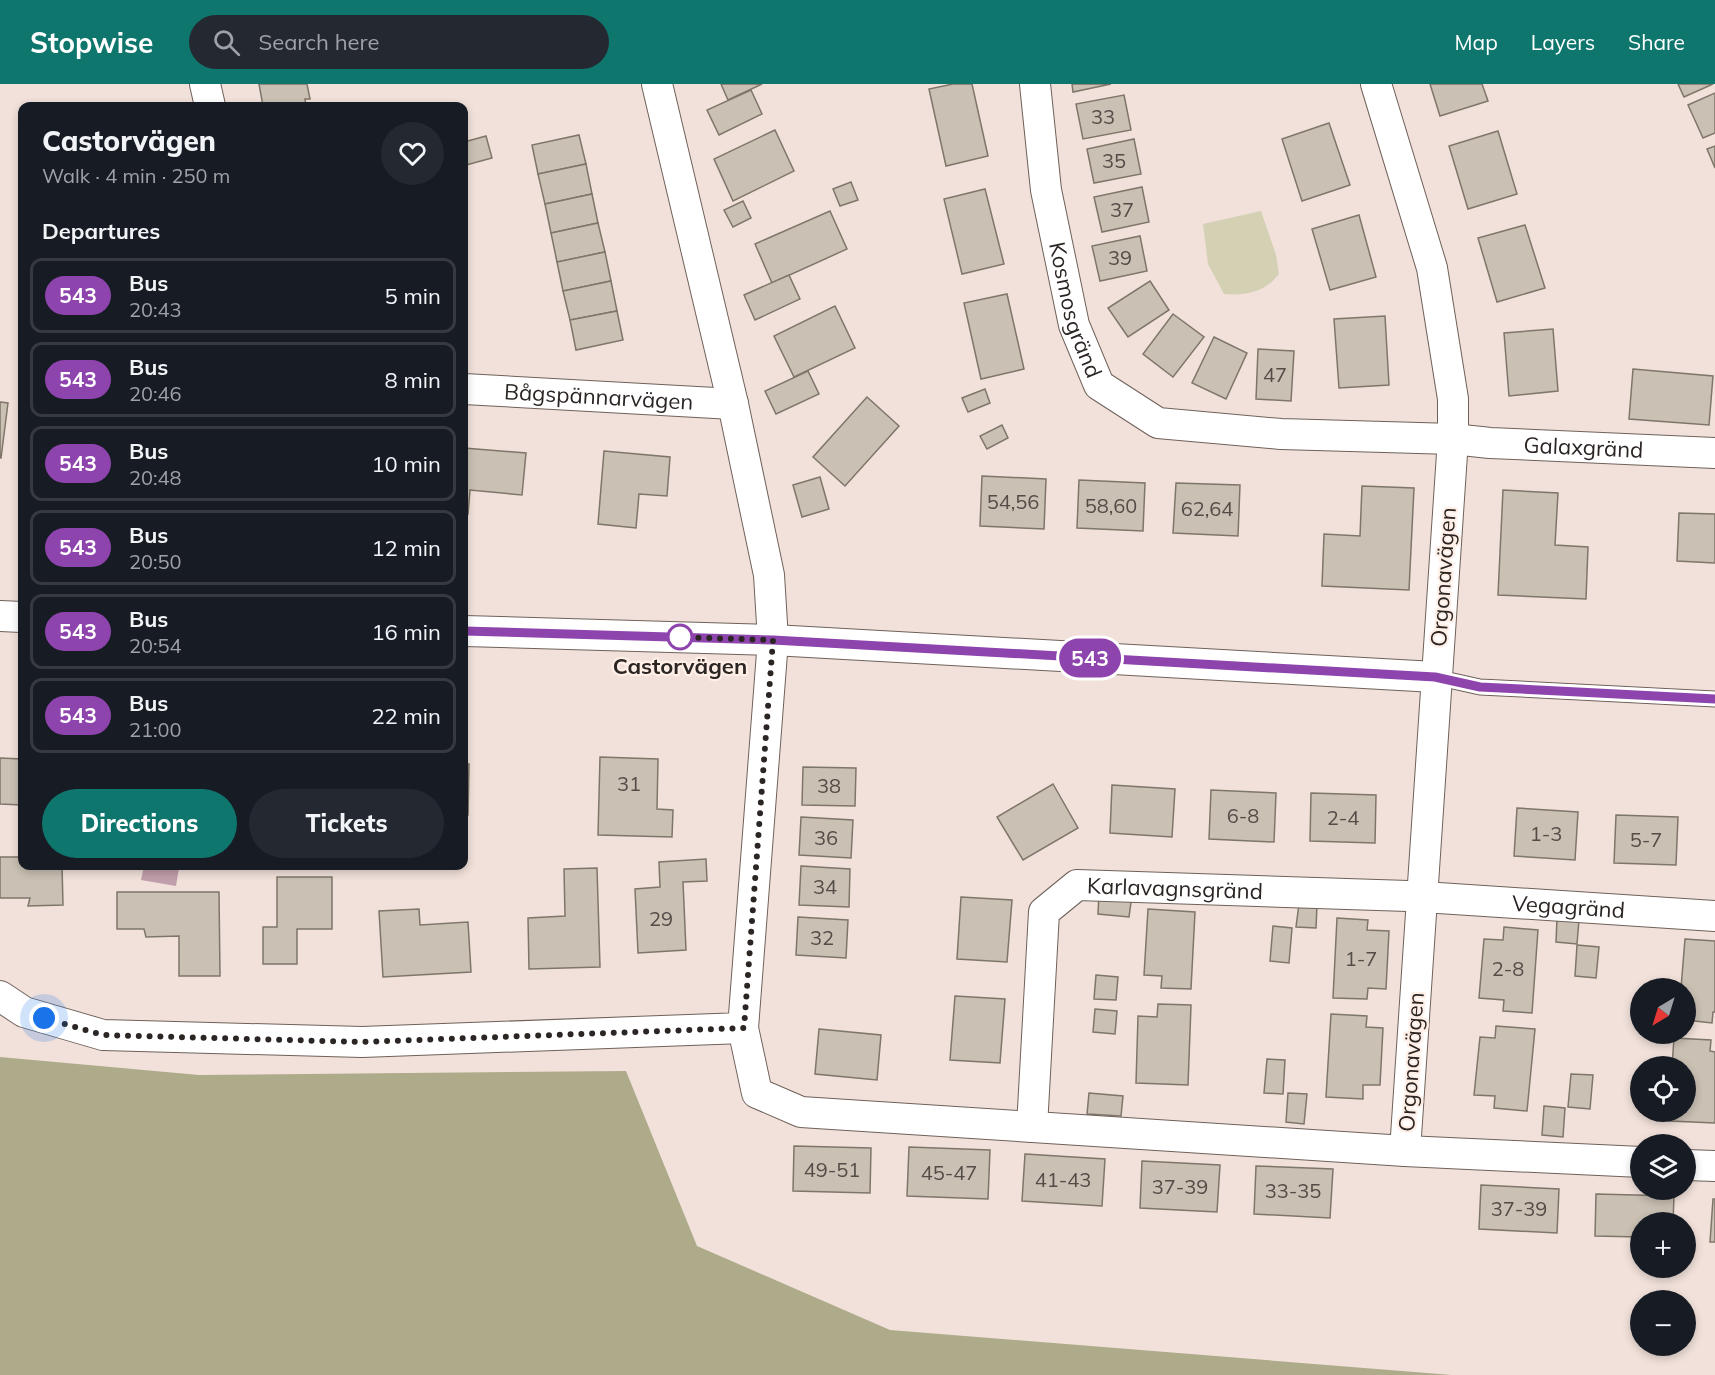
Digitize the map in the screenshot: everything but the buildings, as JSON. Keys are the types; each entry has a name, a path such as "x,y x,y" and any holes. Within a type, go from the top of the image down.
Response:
{"street":[{"path":"205,84 209,102"},
{"path":"657,84 733,404 769,575 773,640 744,1028 757,1093 801,1112 1405,1151 1630,1161"},
{"name":"Kosmosgränd","path":"1035,84 1046,190 1074,325 1099,385 1158,423 1281,434 1453,439"},
{"name":"Orgonavägen","path":"1376,84 1432,268 1453,399 1453,439 1435,677 1405,1151"},
{"name":"Bågspännarvägen","path":"468,389 733,404"},
{"name":"Galaxgränd","path":"1453,439 1490,443 1715,453"},
{"path":"0,616 18,617"},
{"path":"468,631 773,640 1435,677"},
{"name":"Karlavagnsgränd","path":"1032,1127 1044,912 1077,885 1422,897"},
{"name":"Vegagränd","path":"1422,897 1715,916"},
{"path":"0,996 24,1012 103,1035 362,1042 744,1028"},
{"path":"1696,1165 1715,1166"}],"lane":[{"path":"1435,677 1480,687 1715,699"}],"shaded area":[{"path":"1261,211 1276,255 1279,274 1261,289 1240,294 1224,294 1208,264 1203,224"},
{"path":"143,870 179,870 176,886 141,880"},
{"path":"0,1057 199,1075 626,1071 697,1246 890,1330 1452,1375 0,1375"}],"bus line":[{"name":"543","path":"468,631 773,640 1435,677 1480,687 1715,699"}],"place":[{"name":"Castorvägen","path":"680,637"}],"route":[{"path":"44,1018 103,1035 362,1042 744,1028 773,640 674,637 680,637"}]}
